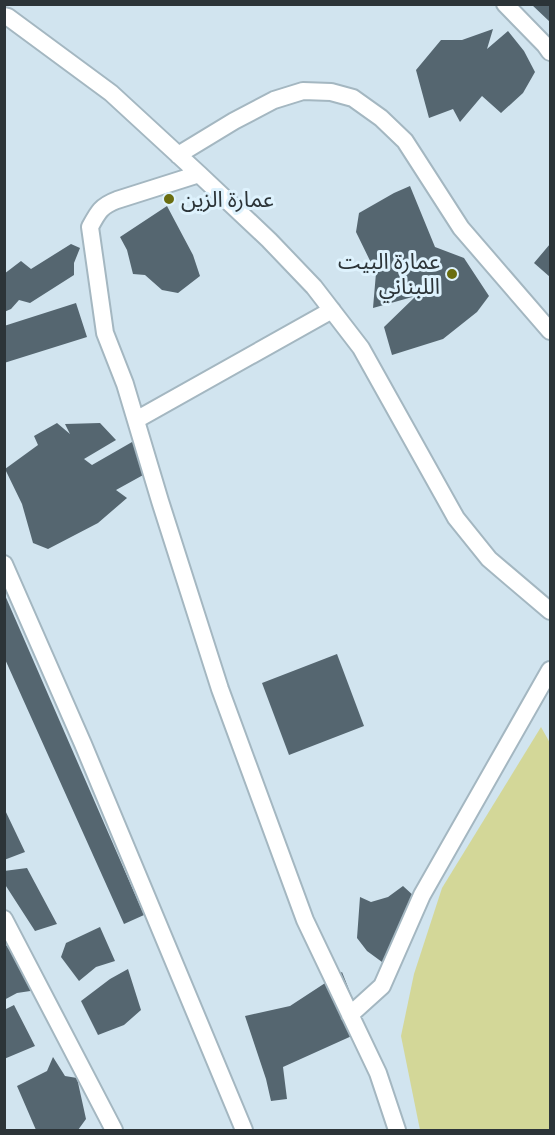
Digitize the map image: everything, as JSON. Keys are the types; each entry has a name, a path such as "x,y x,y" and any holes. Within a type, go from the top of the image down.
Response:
{"street":[{"path":"505,4 550,52"},
{"path":"4,16 111,93 199,174 314,287 361,348 456,518 489,559 550,611"},
{"path":"178,154 274,100 303,91 331,92 353,98 381,118 405,141 461,228 550,331"},
{"path":"199,174 104,205 96,215 90,227 105,333 125,384 220,689 305,920 378,1073 397,1131"},
{"path":"136,420 332,310"},
{"path":"4,564 83,744 244,1131"},
{"path":"350,1015 382,987 422,895 550,670"},
{"path":"4,919 114,1131"}],"green space":[{"path":"541,727 550,743 550,1130 420,1130 401,1036 414,974 442,888"}],"building":[{"path":"531,4 550,4 550,22"},
{"path":"493,29 487,49 508,31 524,51 535,72 523,93 501,113 482,96 460,122 453,109 429,118 416,70 441,40 462,40"},
{"path":"410,186 435,247 464,258 489,296 477,312 443,339 392,355 384,327 416,296 373,308 376,273 356,232 359,213"},
{"path":"167,206 193,255 200,276 178,293 162,290 145,275 133,274 127,250 120,237"},
{"path":"71,244 80,248 74,263 74,275 30,303 19,300 11,309 4,312 4,274 21,261 31,269"},
{"path":"550,244 550,277 534,263"},
{"path":"76,303 87,337 4,363 4,326"},
{"path":"57,423 70,434 65,424 100,423 116,440 84,459 92,465 139,438 154,469 116,490 127,498 98,523 48,549 33,543 22,504 5,469 38,445 34,436"},
{"path":"4,593 144,915 124,924 4,657"},
{"path":"337,654 364,726 289,755 262,683"},
{"path":"4,808 25,852 4,860"},
{"path":"27,868 57,924 35,931 4,883 4,871"},
{"path":"403,886 415,897 395,952 382,962 367,951 357,938 360,897 371,902 388,897"},
{"path":"100,927 115,961 96,967 79,981 61,957 66,943"},
{"path":"4,942 37,990 17,993 4,1000"},
{"path":"128,969 141,1010 124,1025 98,1035 81,1001 110,979"},
{"path":"342,972 365,1030 283,1067 287,1099 271,1101 245,1016 290,1006"},
{"path":"14,1005 35,1046 4,1059 4,1010"},
{"path":"53,1057 65,1076 77,1078 86,1119 78,1130 36,1130 17,1086 47,1071"}],"place":[{"name":"عمارة الزين","path":"169,199"},
{"name":"عمارة البيت اللبناني","path":"452,274"}]}
